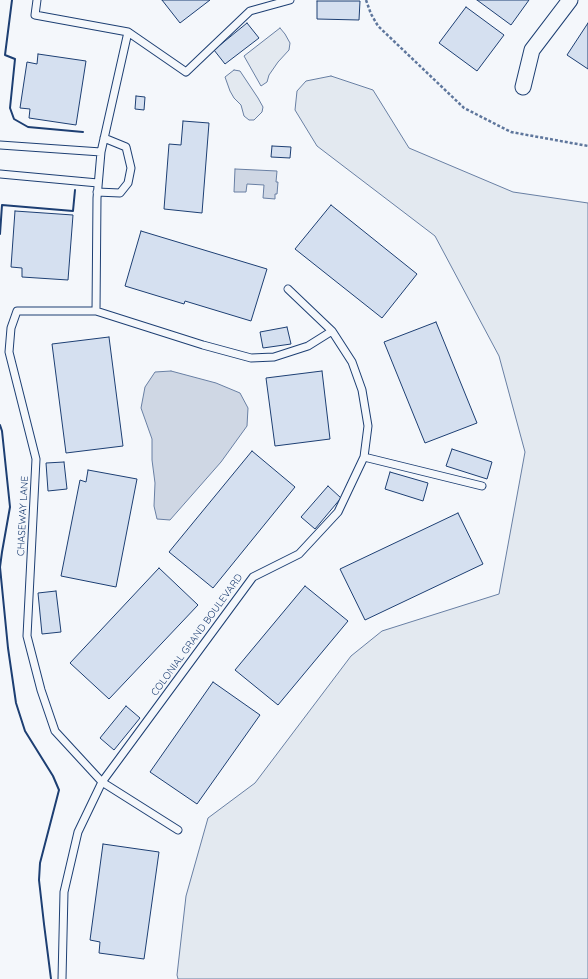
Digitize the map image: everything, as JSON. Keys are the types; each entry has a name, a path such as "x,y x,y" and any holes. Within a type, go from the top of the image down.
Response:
{"street":[{"path":"523,87 532,50 570,0"}],"lane":[{"path":"37,0 35,15 128,32 186,72 250,11 290,0"},
{"path":"128,32 101,152 97,192 96,311 203,345 251,358 274,357 308,346 332,331"},
{"path":"97,192 120,193 128,183 131,168 126,147 104,138"},
{"path":"0,145 101,152"},
{"path":"0,174 98,183"},
{"name":"COLONIAL GRAND BOULEVARD","path":"62,979 64,892 78,832 102,782 253,577 299,554 338,512 364,457 368,426 362,390 352,362 332,331 288,289"},
{"name":"CHASEWAY LANE","path":"96,311 17,311 11,328 9,352 36,459 27,636 41,690 55,732 102,782"},
{"path":"364,457 482,486"},
{"path":"102,782 178,830"}],"path":[{"path":"366,0 371,14 378,26 464,108 511,132 588,146"}],"shaded area":[{"path":"280,28 290,43 289,50 269,75 267,82 261,86 244,56"},
{"path":"234,70 240,71 263,107 262,112 254,120 249,120 244,116 241,105 230,91 225,77"},
{"path":"331,76 373,90 409,148 513,192 588,203 588,979 178,979 177,975 186,896 208,818 255,783 351,656 382,631 499,594 525,452 499,356 435,236 317,146 295,110 297,91 306,81"},
{"path":"235,169 277,171 276,182 278,182 275,199 263,198 264,185 247,184 246,192 234,192"},
{"path":"171,371 216,383 240,393 248,408 247,426 221,462 170,520 157,519 154,506 155,483 152,460 152,439 141,408 145,387 155,372"}],"building":[{"path":"162,0 210,0 180,23"},
{"path":"477,0 529,0 511,25"},
{"path":"317,1 360,1 359,20 317,19"},
{"path":"466,7 504,35 477,71 439,43"},
{"path":"247,23 259,38 225,64 214,50"},
{"path":"588,23 588,69 567,55"},
{"path":"38,54 86,61 76,125 29,118 30,109 20,108 27,62 37,64"},
{"path":"136,96 145,97 144,110 135,109"},
{"path":"183,121 209,123 202,213 164,209 169,144 181,145"},
{"path":"272,146 291,147 290,158 271,157"},
{"path":"331,205 417,274 382,318 295,249"},
{"path":"15,211 73,215 68,280 22,277 22,268 11,267"},
{"path":"141,231 267,269 251,321 185,301 184,304 125,286"},
{"path":"436,322 477,423 425,443 384,342"},
{"path":"287,327 291,344 263,348 260,332"},
{"path":"109,337 123,446 66,453 52,344"},
{"path":"322,371 330,439 275,446 266,378"},
{"path":"452,449 492,462 487,479 446,466"},
{"path":"252,451 295,487 213,588 169,552"},
{"path":"64,462 67,489 48,491 46,463"},
{"path":"88,470 137,479 116,587 61,576 80,480 86,482"},
{"path":"390,472 428,483 423,501 385,489"},
{"path":"328,486 341,498 315,529 301,517"},
{"path":"458,513 483,564 365,620 340,569"},
{"path":"159,568 198,605 109,699 70,663"},
{"path":"305,586 348,621 278,705 235,670"},
{"path":"56,591 61,632 42,634 38,593"},
{"path":"213,682 260,715 197,804 150,772"},
{"path":"126,706 140,718 114,750 100,738"},
{"path":"103,844 159,852 144,959 99,953 100,942 90,940"}],"wall":[{"path":"12,0 5,55 15,59 10,108 14,119 28,127 83,132"},
{"path":"0,234 2,205 73,211 75,190"},
{"path":"0,425 2,431 10,507 0,567 8,648 16,703 25,731 53,776 59,790 40,863 39,880 51,979"}]}
